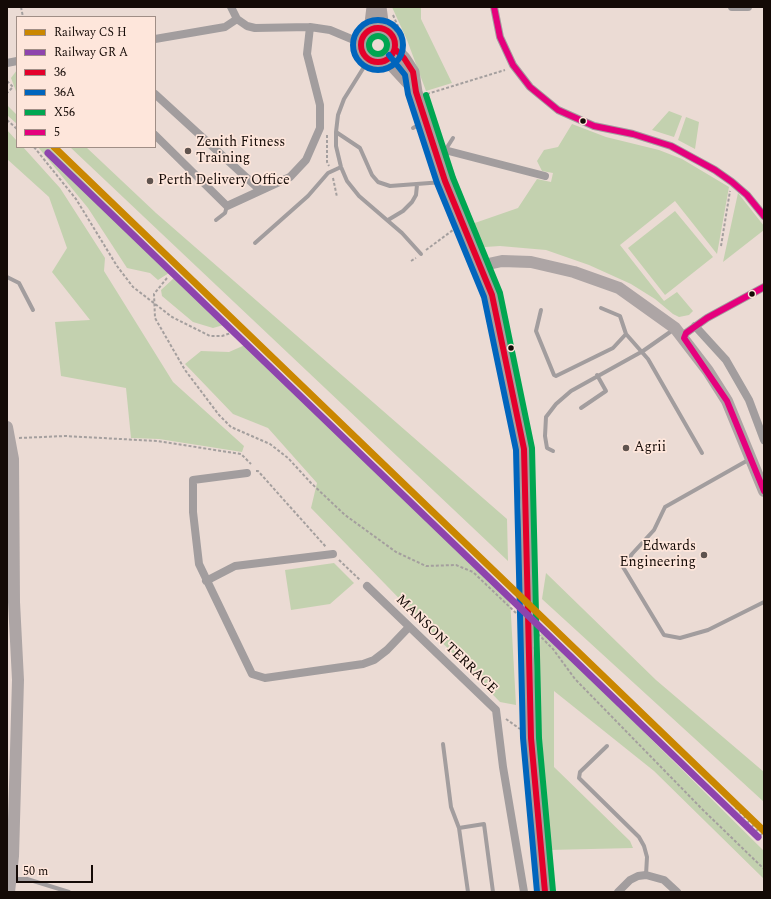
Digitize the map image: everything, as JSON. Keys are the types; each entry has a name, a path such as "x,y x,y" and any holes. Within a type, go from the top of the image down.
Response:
{"main road":[{"path":"373,7 376,30"},
{"path":"376,30 380,7"},
{"path":"395,49 388,58 378,62 369,59 362,51 361,43 363,37 376,30 391,35 395,49 404,58 412,72 417,94 426,121 440,148 445,181 492,295 524,449 527,507 527,648 531,738 545,892"},
{"path":"383,61 396,70 417,94"}],"street":[{"path":"231,7 237,19 247,26 255,28 310,27 330,30 361,43"},
{"path":"494,7 500,37 513,65 530,87 558,110 594,126 633,134 671,146 715,170 732,182 747,195 764,216"},
{"path":"732,7 748,7"},
{"path":"156,39 225,27 237,19"},
{"path":"156,136 227,206 290,177 306,160 320,128 320,105 308,54 310,27"},
{"path":"156,95 260,190"},
{"path":"440,148 493,164 545,176"},
{"path":"479,266 502,261 530,262 574,272 619,288 675,328 684,338 727,401 764,491"},
{"path":"684,338 686,333 706,318 764,287"},
{"path":"694,326 726,360 748,400 764,440"},
{"path":"8,433 13,459 14,602 18,680 12,748 9,892"},
{"path":"247,473 193,480 193,512 199,564 252,674 265,678 363,664 374,660 387,650 409,627"},
{"path":"206,581 235,566 333,554"},
{"name":"MANSON TERRACE","path":"367,586 496,710 502,767 524,892"},
{"path":"618,892 630,880 638,876 646,875 664,880 677,892"}],"lane":[{"path":"369,59 344,99 338,115 336,146 341,167 348,181 359,196 388,220 421,254"},
{"path":"413,128 426,121"},
{"path":"336,132 357,144 372,175 378,182 390,186 417,185 445,181"},
{"path":"440,148 453,138"},
{"path":"256,243 308,196 328,173 341,167"},
{"path":"388,220 403,211 412,202 416,195 417,185"},
{"path":"216,220 225,213 227,206"},
{"path":"7,277 19,283 33,310"},
{"path":"601,308 620,316 626,334 642,351 702,453"},
{"path":"541,310 536,331 554,375 556,376 613,348 626,334"},
{"path":"553,451 547,448 545,436 546,417 556,404 571,391 642,351 675,328"},
{"path":"580,408 606,391 597,375"},
{"path":"750,459 665,506 654,530 632,554 623,567 664,635 680,638 708,630 764,602"},
{"path":"443,744 451,807 459,828 468,892"},
{"path":"607,746 580,772 579,778 639,837 644,846 647,857 646,875"},
{"path":"459,828 484,824 493,892"},
{"path":"10,878 27,879 69,892"}],"path":[{"path":"417,94 510,68 513,65"},
{"path":"7,81 13,87 7,93"},
{"path":"7,120 16,128"},
{"path":"35,148 76,199 117,266 133,287 154,305 172,317 210,336 222,336 234,332"},
{"path":"721,246 732,182"},
{"path":"411,261 462,224"},
{"path":"167,278 154,294 155,318 185,370 219,415 231,427 270,444 288,458 311,483 345,515 396,552 426,566 456,565 473,572 519,616"},
{"path":"8,433 157,442 241,454 333,554 367,586"},
{"path":"247,473 258,471"},
{"path":"536,632 553,649 586,690 703,810 764,869"},
{"path":"496,710 531,738"}],"green space":[{"path":"392,7 421,7 421,19 452,83 426,91 407,40"},
{"path":"16,71 16,91 11,78"},
{"path":"7,105 16,114 16,123 7,115"},
{"path":"669,111 682,116 674,137 652,130"},
{"path":"686,117 699,122 695,149 678,140"},
{"path":"572,124 606,137 659,150 682,159 729,187 717,254 675,201 620,245 664,301 677,292 693,311 689,315 679,317 673,314 655,299 631,284 589,265 546,250 500,246 485,247 479,245 475,240 469,225 518,208 537,179 551,182 553,173 542,171 537,161 544,150 558,147"},
{"path":"7,130 16,140 16,148 24,148 60,188 105,258 104,271 173,382 244,446 242,452 159,439 131,438 126,388 61,376 55,322 90,320 52,272 67,248 49,197 7,159"},
{"path":"39,148 50,148 168,264 169,273 158,280 150,273 127,268 88,208"},
{"path":"71,148 87,148 156,213 507,519 508,561"},
{"path":"738,193 764,226 764,230 723,262"},
{"path":"675,211 713,257 665,295 628,248"},
{"path":"182,277 227,324 213,328 193,322 162,296 161,290 174,278"},
{"path":"245,345 510,598 516,705 500,702 311,508 317,483 268,428 233,414 185,364 201,351 229,352"},
{"path":"334,563 354,583 330,604 291,610 285,570"},
{"path":"546,573 656,680 764,772 764,802 542,599"},
{"path":"541,630 764,851 764,879 654,771 554,691 554,767 630,841 633,848 549,850 538,679"}],"railway":[{"path":"716,785 764,838"}],"transit line":[{"name":"5","path":"494,7 500,37 513,65 530,87 558,110 594,126 633,134 671,146 715,170 732,182 747,195 764,216"},
{"name":"36A","path":"378,20 387,22 398,31 403,45 401,54 392,65 378,70 369,68 358,59 353,45 355,36 364,25 378,20"},
{"name":"36","path":"378,28 390,33 395,45 390,57 378,62 366,57 361,45 366,33 378,28"},
{"name":"X56","path":"378,36 384,39 387,45 384,51 378,54 372,51 369,45 372,39 378,36"},
{"name":"36","path":"395,49 404,58 413,72 416,92 445,181 492,295 524,449 531,738 545,892"},
{"name":"36A","path":"389,55 405,75 408,94 437,183 484,297 516,450 523,738 537,892"},
{"name":"X56","path":"426,95 453,178 500,293 532,448 539,738 553,891"},
{"path":"55,148 764,831"},
{"path":"48,153 758,837"},
{"name":"5","path":"764,287 707,318 686,333 684,338 727,401 764,491"}],"place":[{"name":"Zenith Fitness Training","path":"188,151"},
{"name":"Perth Delivery Office","path":"150,181"},
{"name":"Agrii","path":"626,448"},
{"name":"Edwards Engineering","path":"704,555"}]}
